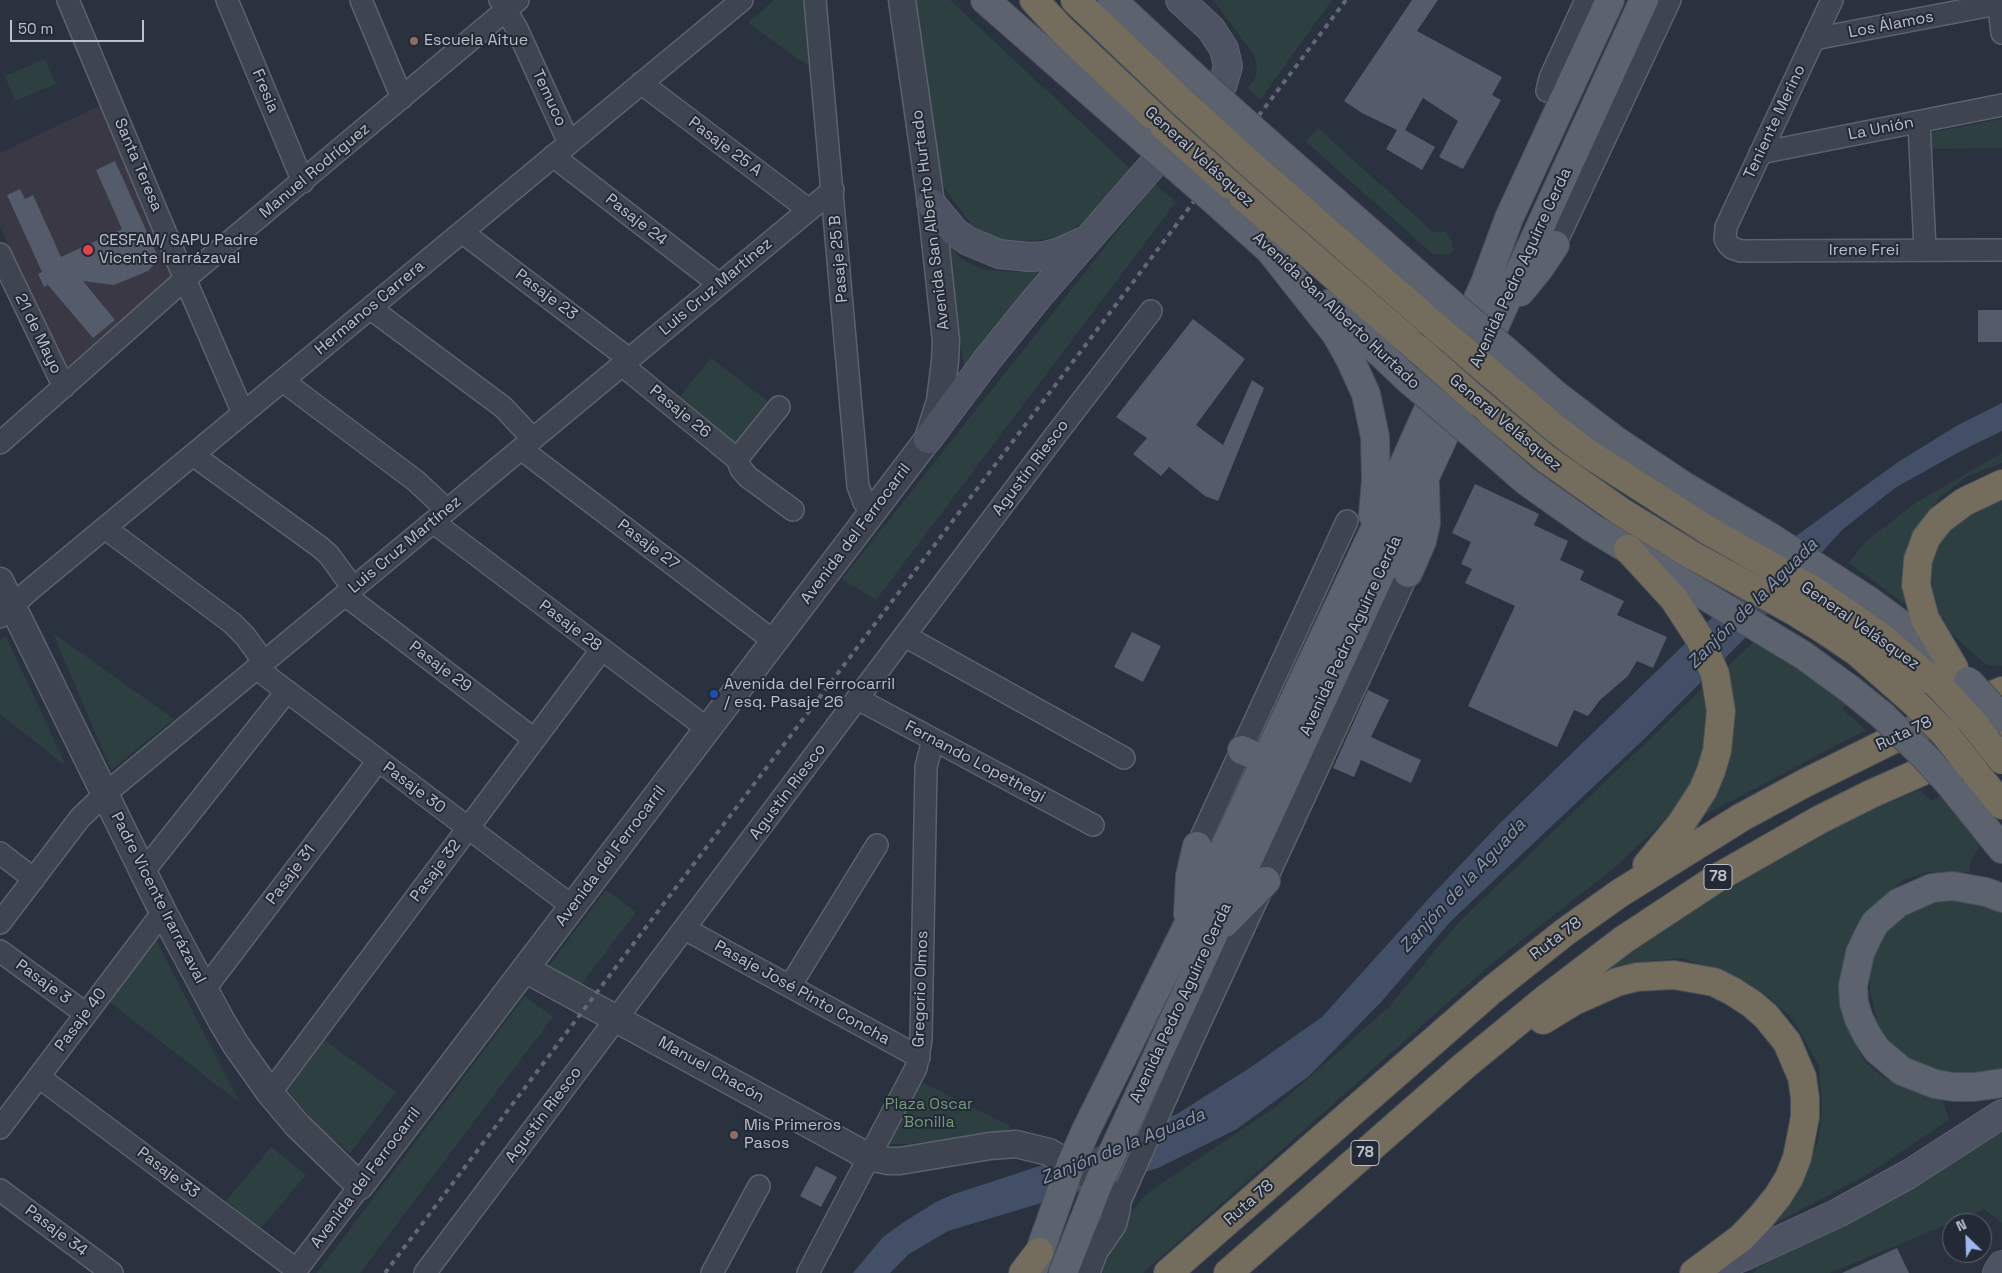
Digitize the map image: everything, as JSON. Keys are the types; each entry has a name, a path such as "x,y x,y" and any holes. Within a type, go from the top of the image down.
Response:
{"highway":[{"name":"General Velásquez","path":"1034,0 1156,134 1223,193 1418,349 1546,458 1655,533 1794,611 1857,652 1915,703 1945,734 2002,805"},
{"name":"General Velásquez","path":"1075,0 1108,34 1248,162 1557,430 1596,459 1670,508 1748,554 1824,584 1880,636 1955,680 1973,723 2002,760"},
{"path":"1955,680 1925,620 1916,585 1918,560 1926,538 1940,520 1964,502 2002,484"},
{"path":"1620,893 1642,871 1697,802 1712,771 1720,730 1719,693 1715,674 1708,656 1691,624 1660,583 1628,550"},
{"name":"Ruta 78","path":"1168,1273 1492,990 1565,932 1620,893 1742,817 1805,782 1902,735 2002,691"},
{"name":"78","path":"1228,1273 1464,1066 1583,970 1669,908 1767,848 1836,812 2002,736"},
{"path":"1464,1066 1595,990 1638,977 1674,975 1714,982 1752,1004 1766,1016 1778,1029 1786,1042 1802,1077 1806,1117 1798,1158 1778,1196 1761,1217 1740,1238 1694,1273"},
{"path":"1023,1273 1036,1262"}],"main road":[{"path":"985,0 1156,134"},
{"path":"1112,0 1201,84 1556,394 1614,440 1684,486 1772,538 1824,584"},
{"path":"928,439 987,360 1087,240 1223,84 1228,66 1224,49 1211,30 1180,0"},
{"name":"Avenida Pedro Aguirre Cerda","path":"1062,1273 1108,1197 1124,1128 1200,931 1254,755 1373,533 1486,283 1509,218 1610,0"},
{"name":"Avenida Pedro Aguirre Cerda","path":"1036,1262 1052,1215 1060,1158 1082,1140 1200,931 1425,478 1644,0"},
{"path":"1546,139 1544,109 1547,91"},
{"name":"Avenida San Alberto Hurtado","path":"1223,193 1268,248 1409,380 1526,481 1591,527 1768,633 1828,673 1883,716 1919,750 1948,782 2002,849"},
{"path":"931,203 955,232 968,242 999,254 1030,258 1045,256 1060,252 1087,240"},
{"path":"1498,317 1539,270 1555,245"},
{"path":"1268,248 1336,334 1366,394 1373,423 1376,451 1373,533"},
{"path":"1408,573 1422,541 1426,523 1425,478"},
{"path":"1955,680 2002,718"},
{"path":"1197,846 1190,876 1200,931 1266,880"},
{"path":"2002,898 1986,892 1953,886 1932,888 1898,903 1875,923 1860,953 1853,986 1856,1011 1867,1035 1883,1056 1902,1071 1935,1084 1954,1087 1974,1087 2002,1083"},
{"path":"1702,1273 1765,1248 1838,1213 1908,1174 2002,1114"},
{"path":"1997,1273 2002,1265"}],"street":[{"name":"Santa Teresa","path":"68,0 185,280 243,413"},
{"name":"Fresia","path":"227,0 303,182"},
{"path":"361,0 402,98"},
{"name":"Hermanos Carrera","path":"6,611 742,0"},
{"name":"Pasaje 25 B","path":"815,0 858,486 864,502 873,513"},
{"name":"Avenida San Alberto Hurtado","path":"902,0 931,203 946,341 940,401 928,439"},
{"path":"1547,91 1550,78 1586,0"},
{"name":"Avenida Pedro Aguirre Cerda","path":"1555,245 1670,0"},
{"name":"Teniente Merino","path":"1728,244 1725,233 1726,227 1832,0"},
{"path":"1998,2 2002,33"},
{"name":"Los Álamos","path":"1814,40 1998,2"},
{"name":"Manuel Rodríguez","path":"0,443 185,280 402,98 508,3"},
{"name":"Temuco","path":"508,3 561,150"},
{"name":"Pasaje 25 A","path":"641,83 809,210"},
{"name":"La Unión","path":"1760,153 2002,105"},
{"path":"1918,122 1925,250"},
{"name":"Pasaje 24","path":"561,150 719,284"},
{"name":"Luis Cruz Martínez","path":"0,923 80,818 105,794 833,190"},
{"name":"Pasaje 23","path":"462,232 625,362"},
{"name":"Irene Frei","path":"1728,244 1732,248 1741,251 2002,250"},
{"name":"21 de Mayo","path":"0,254 64,387"},
{"name":"Pasaje 27","path":"370,308 503,407 527,444 775,642"},
{"name":"Agustín Riesco","path":"425,1273 1151,311"},
{"name":"Pasaje 26","path":"625,362 738,459 741,469 748,477 793,510"},
{"name":"Pasaje 28","path":"283,381 416,481 440,516 602,649 708,729"},
{"path":"738,459 779,407"},
{"name":"Avenida del Ferrocarril","path":"295,1272 928,439"},
{"name":"Pasaje 29","path":"193,455 320,547 329,555 349,592 534,739"},
{"name":"Avenida Pedro Aguirre Cerda","path":"1197,846 1254,755 1347,521"},
{"name":"Pasaje 30","path":"105,528 232,623 251,643 260,665 287,691 572,906"},
{"name":"Avenida Pedro Aguirre Cerda","path":"1108,1197 1161,1108 1408,573"},
{"name":"Padre Vicente Irarrázaval","path":"0,581 6,611 105,794 204,990 236,1045 270,1093 297,1125 360,1186"},
{"path":"905,636 1124,758"},
{"name":"Pasaje 32","path":"270,1093 602,649"},
{"path":"143,872 287,691"},
{"name":"Fernando Lopethegi","path":"858,699 1093,825"},
{"name":"Gregorio Olmos","path":"808,1273 916,1068 919,1057 921,1040 926,768 933,740"},
{"name":"Pasaje 31","path":"204,990 378,761"},
{"path":"790,986 877,845"},
{"path":"0,853 34,879"},
{"name":"Pasaje 40","path":"0,1128 163,912"},
{"name":"Pasaje José Pinto Concha","path":"685,929 919,1057"},
{"name":"Pasaje 3","path":"0,951 86,1014"},
{"name":"Manuel Chacón","path":"524,969 869,1157 888,1161 900,1161 990,1146 1016,1144 1060,1158 1108,1197"},
{"name":"Pasaje 33","path":"38,1077 295,1272"},
{"path":"712,1273 759,1186"},
{"name":"Pasaje 34","path":"0,1190 112,1273"},
{"path":"1091,1262 1104,1220 1108,1197"}],"shaded area":[{"name":"CESFAM/ SAPU Padre Vicente Irarrázaval","path":"101,105 175,274 64,369 0,226 0,153"}],"green space":[{"path":"774,0 809,0 814,70 748,23"},
{"path":"914,0 950,0 1135,173 1092,218 1058,237 1006,245 972,226 944,187 934,164"},
{"path":"1213,0 1332,0 1260,100 1248,88 1255,78 1257,67 1254,55"},
{"path":"45,59 56,84 15,101 5,76"},
{"path":"2002,119 2002,148 1930,149 1928,133"},
{"path":"1318,128 1433,232 1446,232 1452,241 1453,251 1447,255 1433,254 1306,142"},
{"path":"1155,184 1176,202 876,600 842,579"},
{"path":"947,242 961,259 983,270 1018,272 1050,265 965,372"},
{"path":"711,358 775,407 738,453 674,404"},
{"path":"2002,453 2002,463 1968,476 1938,499 1907,545 1901,575 1906,605 1849,563 1866,541 1917,502"},
{"path":"2002,497 2001,666 1987,665 1940,624 1930,601 1932,560 1943,528"},
{"path":"53,633 174,719 111,770"},
{"path":"6,636 66,766 0,714 0,641"},
{"path":"1757,639 1850,702 1842,709 1866,730 1699,818 1725,669"},
{"path":"1709,682 1713,735 1703,769 1675,810 1618,865 1490,965 1143,1273 1097,1273 1120,1226 1146,1194 1277,1106 1389,1007 1457,924"},
{"path":"1920,790 1931,801 1943,795 1980,846 1971,859 1969,872 1927,872 1903,880 1879,901 1848,943 1840,986 1863,1060 1883,1077 1910,1088 1941,1096 1949,1120 1865,1176 1768,1227 1818,1143 1822,1109 1819,1065 1792,1018 1766,995 1725,972 1681,958 1632,963 1590,977 1691,905 1824,830"},
{"path":"606,890 636,912 578,989 548,967"},
{"path":"1939,895 2002,907 2002,1070 1955,1077 1914,1067 1888,1045 1880,1032 1870,992 1870,975 1874,957 1891,925 1906,912"},
{"path":"155,938 240,1103 107,1000"},
{"path":"525,996 553,1017 360,1273 317,1273"},
{"path":"323,1039 396,1092 350,1153 316,1125 287,1089"},
{"name":"Plaza Oscar Bonilla","path":"918,1080 1010,1126 1009,1132 908,1144 879,1144"},
{"path":"2002,1129 2002,1223 1992,1215 1992,1213 1984,1209 1974,1213 1942,1213 1942,1226 1830,1273 1753,1273 1757,1268 1841,1223"},
{"path":"271,1147 306,1175 260,1229 226,1201"}],"water":[{"name":"Zanjón de la Aguada","path":"2002,403 2002,431 1961,451 1895,488 1842,530 1746,637 1644,739 1451,921 1381,1002 1309,1076 1237,1129 1158,1168 948,1231 909,1254 890,1273 853,1273 883,1237 936,1202 954,1194 1092,1149 1177,1114 1251,1067 1322,1017 1500,823 1796,536 1898,462 1958,425"}],"building":[{"path":"1412,0 1438,0 1417,31 1502,77 1492,95 1501,100 1463,169 1439,157 1458,121 1423,98 1405,130 1435,147 1422,170 1386,149 1397,130 1362,113 1344,101"},
{"path":"115,161 159,259 148,271 114,285 83,281 115,320 93,338 48,285 44,287 38,274 42,272 7,195 20,189 25,199 33,195 61,257 122,229 96,170"},
{"path":"1978,310 2002,310 2002,342 1978,342"},
{"path":"1193,319 1245,359 1196,425 1223,445 1252,380 1264,388 1218,501 1205,496 1169,467 1161,476 1133,454 1147,438 1116,417"},
{"path":"1475,484 1539,514 1534,525 1568,541 1560,560 1584,571 1580,580 1624,601 1617,615 1667,637 1653,668 1637,661 1628,676 1600,700 1588,716 1574,710 1557,747 1468,706 1515,606 1465,583 1472,569 1461,564 1471,542 1452,533"},
{"path":"1132,632 1161,646 1143,682 1114,667"},
{"path":"1368,690 1389,700 1371,737 1421,760 1411,783 1361,760 1354,777 1333,768"},
{"path":"816,1166 837,1177 821,1207 800,1196"},
{"path":"1897,1248 1909,1273 1842,1273"}],"railway":[{"path":"385,1273 1346,0"}],"place":[{"name":"Escuela Aitue","path":"414,41"},
{"name":"CESFAM/ SAPU Padre Vicente Irarrázaval","path":"88,250"},
{"name":"Avenida del Ferrocarril / esq. Pasaje 26","path":"714,694"},
{"name":"Mis Primeros Pasos","path":"734,1135"}]}
